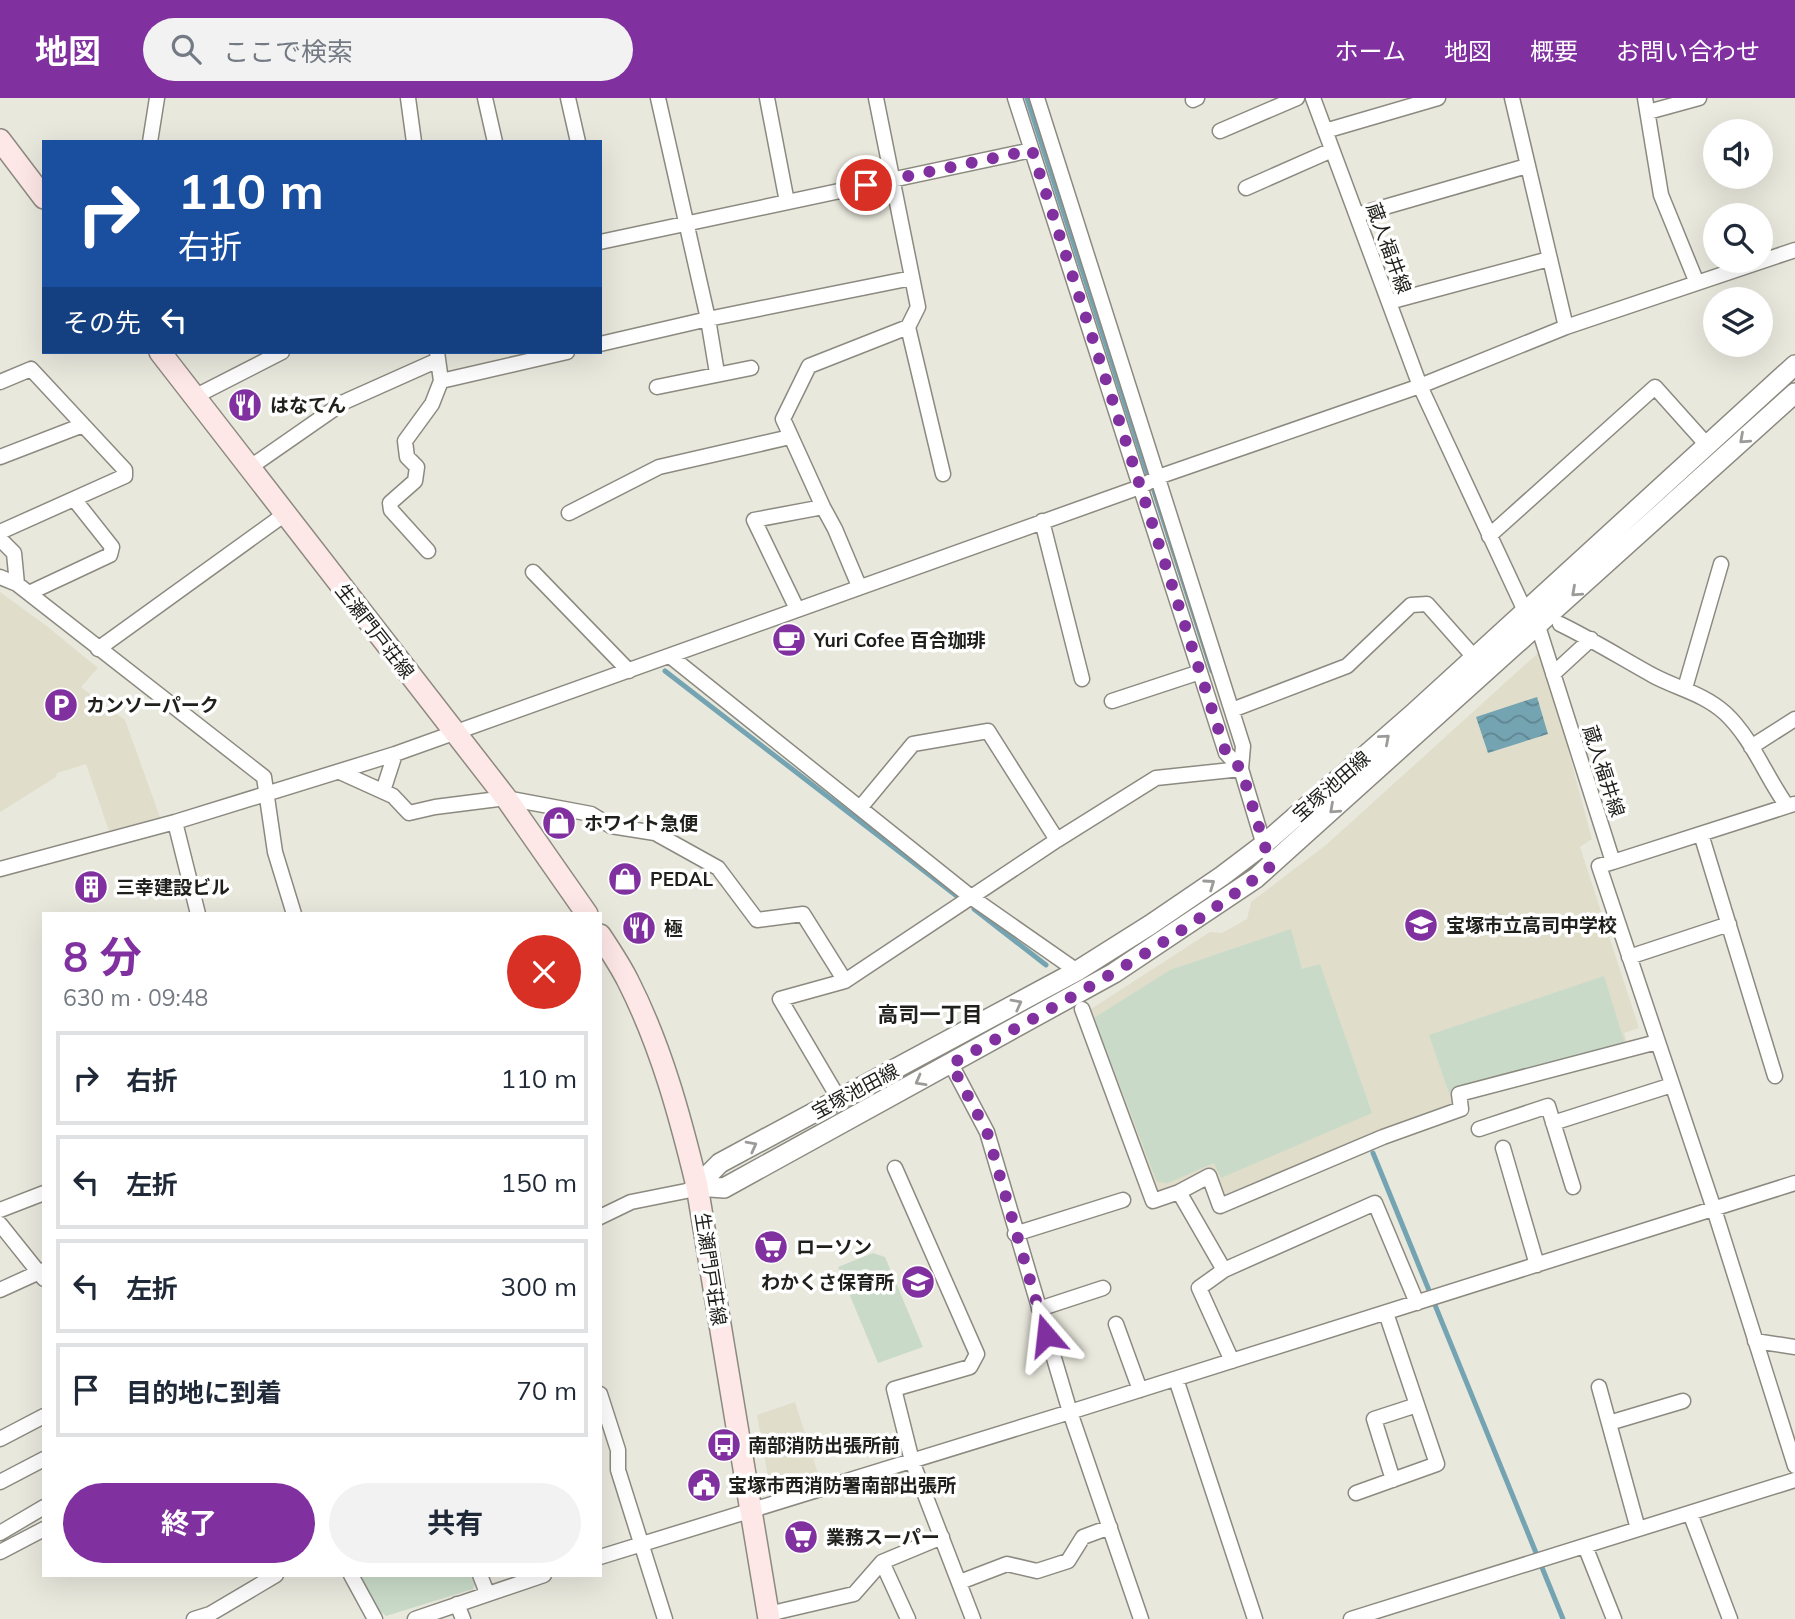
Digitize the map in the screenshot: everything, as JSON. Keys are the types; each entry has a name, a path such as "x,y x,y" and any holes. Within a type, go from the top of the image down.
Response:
{"main road":[{"path":"0,140 42,195"},
{"name":"生瀬門戸荘線","path":"162,354 506,799 586,912"},
{"name":"生瀬門戸荘線","path":"602,942 607,960 628,981 657,1049 681,1123 697,1186 768,1617"}],"street":[{"path":"150,140 157,98"},
{"path":"408,98 414,140"},
{"path":"485,98 495,140"},
{"path":"568,98 578,140"},
{"path":"658,98 708,319 717,373"},
{"path":"767,98 787,202"},
{"path":"876,98 918,307 908,327 943,474"},
{"path":"1015,98 1226,753 1241,769"},
{"path":"1037,98 1243,746 1241,769 1271,866"},
{"path":"1220,131 1297,98"},
{"name":"蔵人福井線","path":"1313,98 1420,386 1525,611 1538,626 1613,862"},
{"path":"1325,131 1438,98"},
{"path":"1512,98 1566,327"},
{"path":"1697,283 1661,195 1646,105 1699,98"},
{"path":"602,242 1032,150"},
{"path":"1246,188 1332,150"},
{"path":"1357,215 1527,166"},
{"path":"0,869 175,822 395,754 1140,487 1158,477 1420,386 1566,327 1795,250"},
{"path":"1389,302 1549,259"},
{"path":"602,344 912,278"},
{"path":"859,586 783,419 809,366 908,327"},
{"path":"194,397 278,354"},
{"path":"441,381 558,354"},
{"path":"249,468 344,402 437,356 441,381 432,404 405,440 407,457 418,467 415,481 390,503 391,510 428,551"},
{"name":"宝塚池田線","path":"697,1186 720,1163 1077,971 1150,925 1263,845 1475,657 1795,365"},
{"path":"657,387 751,368"},
{"path":"0,382 31,369 125,470 125,477 0,532"},
{"path":"1489,536 1656,387 1707,445"},
{"path":"602,1216 631,1202 686,1191 697,1186 724,1188 1114,973 1182,929 1271,866 1795,393"},
{"path":"0,457 83,425"},
{"path":"569,513 659,467 789,437"},
{"path":"29,593 110,555 112,547 74,499"},
{"path":"797,609 754,520 823,507"},
{"path":"98,649 285,514"},
{"path":"1042,522 1082,679"},
{"path":"0,539 14,553 17,584"},
{"path":"1685,688 1721,564"},
{"path":"533,572 629,671"},
{"path":"0,577 29,593 264,777 275,852 293,912"},
{"path":"1232,710 1347,666 1411,605 1427,604 1475,657"},
{"path":"1560,624 1657,677 1706,698 1726,714 1742,732 1770,782 1791,805 1599,866 1714,1209 1795,1465"},
{"path":"1553,674 1591,639"},
{"path":"670,656 971,897 1077,971"},
{"path":"1112,701 1200,672"},
{"path":"1751,747 1795,719"},
{"path":"860,808 913,744 988,731 1057,840"},
{"path":"383,791 395,754"},
{"path":"839,1099 780,999 845,981 1057,840 1156,778 1241,769"},
{"path":"340,772 393,796 409,813 435,807 506,799 592,814 611,826 655,833 718,868 757,920 803,914 845,981"},
{"path":"175,822 198,912"},
{"path":"1701,834 1775,1076"},
{"path":"1629,957 1729,924"},
{"path":"1082,1009 1153,1200 1179,1192 1209,1176 1220,1206 1383,1137 1461,1109 1459,1094 1657,1042"},
{"path":"951,1064 987,1132 1070,1412 1141,1619"},
{"path":"1553,1123 1672,1085"},
{"path":"1479,1129 1548,1106 1573,1187"},
{"path":"1503,1148 1537,1265"},
{"path":"895,1168 978,1354 970,1367 894,1389 912,1461 973,1619"},
{"path":"602,1556 1795,1183"},
{"path":"1179,1192 1224,1270"},
{"path":"0,1210 42,1194"},
{"path":"1016,1234 1123,1200"},
{"path":"1232,1361 1199,1288 1224,1270 1375,1203 1421,1302"},
{"path":"0,1224 42,1274 0,1290"},
{"path":"1038,1309 1103,1288"},
{"path":"1356,1493 1437,1464 1386,1313"},
{"path":"1116,1324 1140,1390"},
{"path":"1755,1341 1795,1347"},
{"path":"1175,1379 1255,1619"},
{"path":"1599,1387 1638,1530"},
{"path":"602,1400 618,1450 618,1470 665,1619"},
{"path":"1609,1423 1683,1401"},
{"path":"1394,1480 1374,1419 1417,1405"},
{"path":"0,1439 42,1417"},
{"path":"0,1482 42,1460"},
{"path":"1351,1619 1795,1479"},
{"path":"0,1533 42,1508"},
{"path":"1690,1513 1730,1619"},
{"path":"960,1581 1007,1564 1037,1571 1068,1561 1083,1537 1110,1527"},
{"path":"0,1552 42,1530"},
{"path":"768,1617 854,1594 883,1562 942,1537"},
{"path":"1585,1546 1614,1619"},
{"path":"883,1562 908,1619"},
{"path":"194,1619 210,1614 273,1577"},
{"path":"352,1577 375,1619"},
{"path":"481,1577 487,1593"},
{"path":"415,1619 538,1577"},
{"path":"457,1604 463,1619"}],"shaded area":[{"name":"カンソーパーク","path":"0,592 98,668 81,687 125,720 160,817 109,831 86,764 57,773 56,777 0,812"},
{"name":"宝塚市立高司中学校","path":"1538,653 1544,660 1592,839 1580,847 1639,1028 1624,1033 1628,1046 1457,1092 1456,1104 1223,1199 1211,1171 1162,1192 1155,1190 1088,1011 1210,932 1222,933 1247,919 1251,902 1326,845"},
{"path":"795,1402 821,1483 772,1499 757,1415"}],"green space":[{"path":"1291,929 1302,969 1320,964 1372,1113 1221,1178 1214,1163 1168,1183 1157,1182 1094,1018 1170,970"},
{"path":"1604,976 1625,1044 1449,1093 1429,1035"},
{"path":"873,1253 885,1257 923,1347 878,1363 838,1267"},
{"path":"361,1577 472,1577 475,1584 473,1589 386,1616 378,1610"}],"water":[{"path":"1537,697 1548,734 1488,753 1476,717"}],"waterway":[{"path":"1027,98 1147,472"},
{"path":"1154,491 1212,671"},
{"path":"665,671 958,897"},
{"path":"974,909 1046,965"},
{"path":"1373,1153 1563,1619"}],"place":[{"name":"はなてん","path":"245,405"},
{"name":"Yuri Cofee 百合珈琲","path":"789,640"},
{"name":"カンソーパーク","path":"61,705"},
{"name":"ホワイト急便","path":"559,823"},
{"name":"PEDAL","path":"625,879"},
{"name":"三幸建設ビル","path":"91,887"},
{"name":"宝塚市立高司中学校","path":"1421,925"},
{"name":"極","path":"639,928"},
{"name":"ローソン","path":"771,1247"},
{"name":"わかくさ保育所","path":"918,1282"},
{"name":"南部消防出張所前","path":"724,1445"},
{"name":"宝塚市西消防署南部出張所","path":"704,1485"},
{"name":"業務スーパー","path":"801,1537"}],"district":[{"name":"高司一丁目","path":"930,1015"}],"route":[{"path":"866,185 1032,150 1226,753 1241,769 1271,866 1114,973 951,1064 987,1132 1046,1335"}]}
